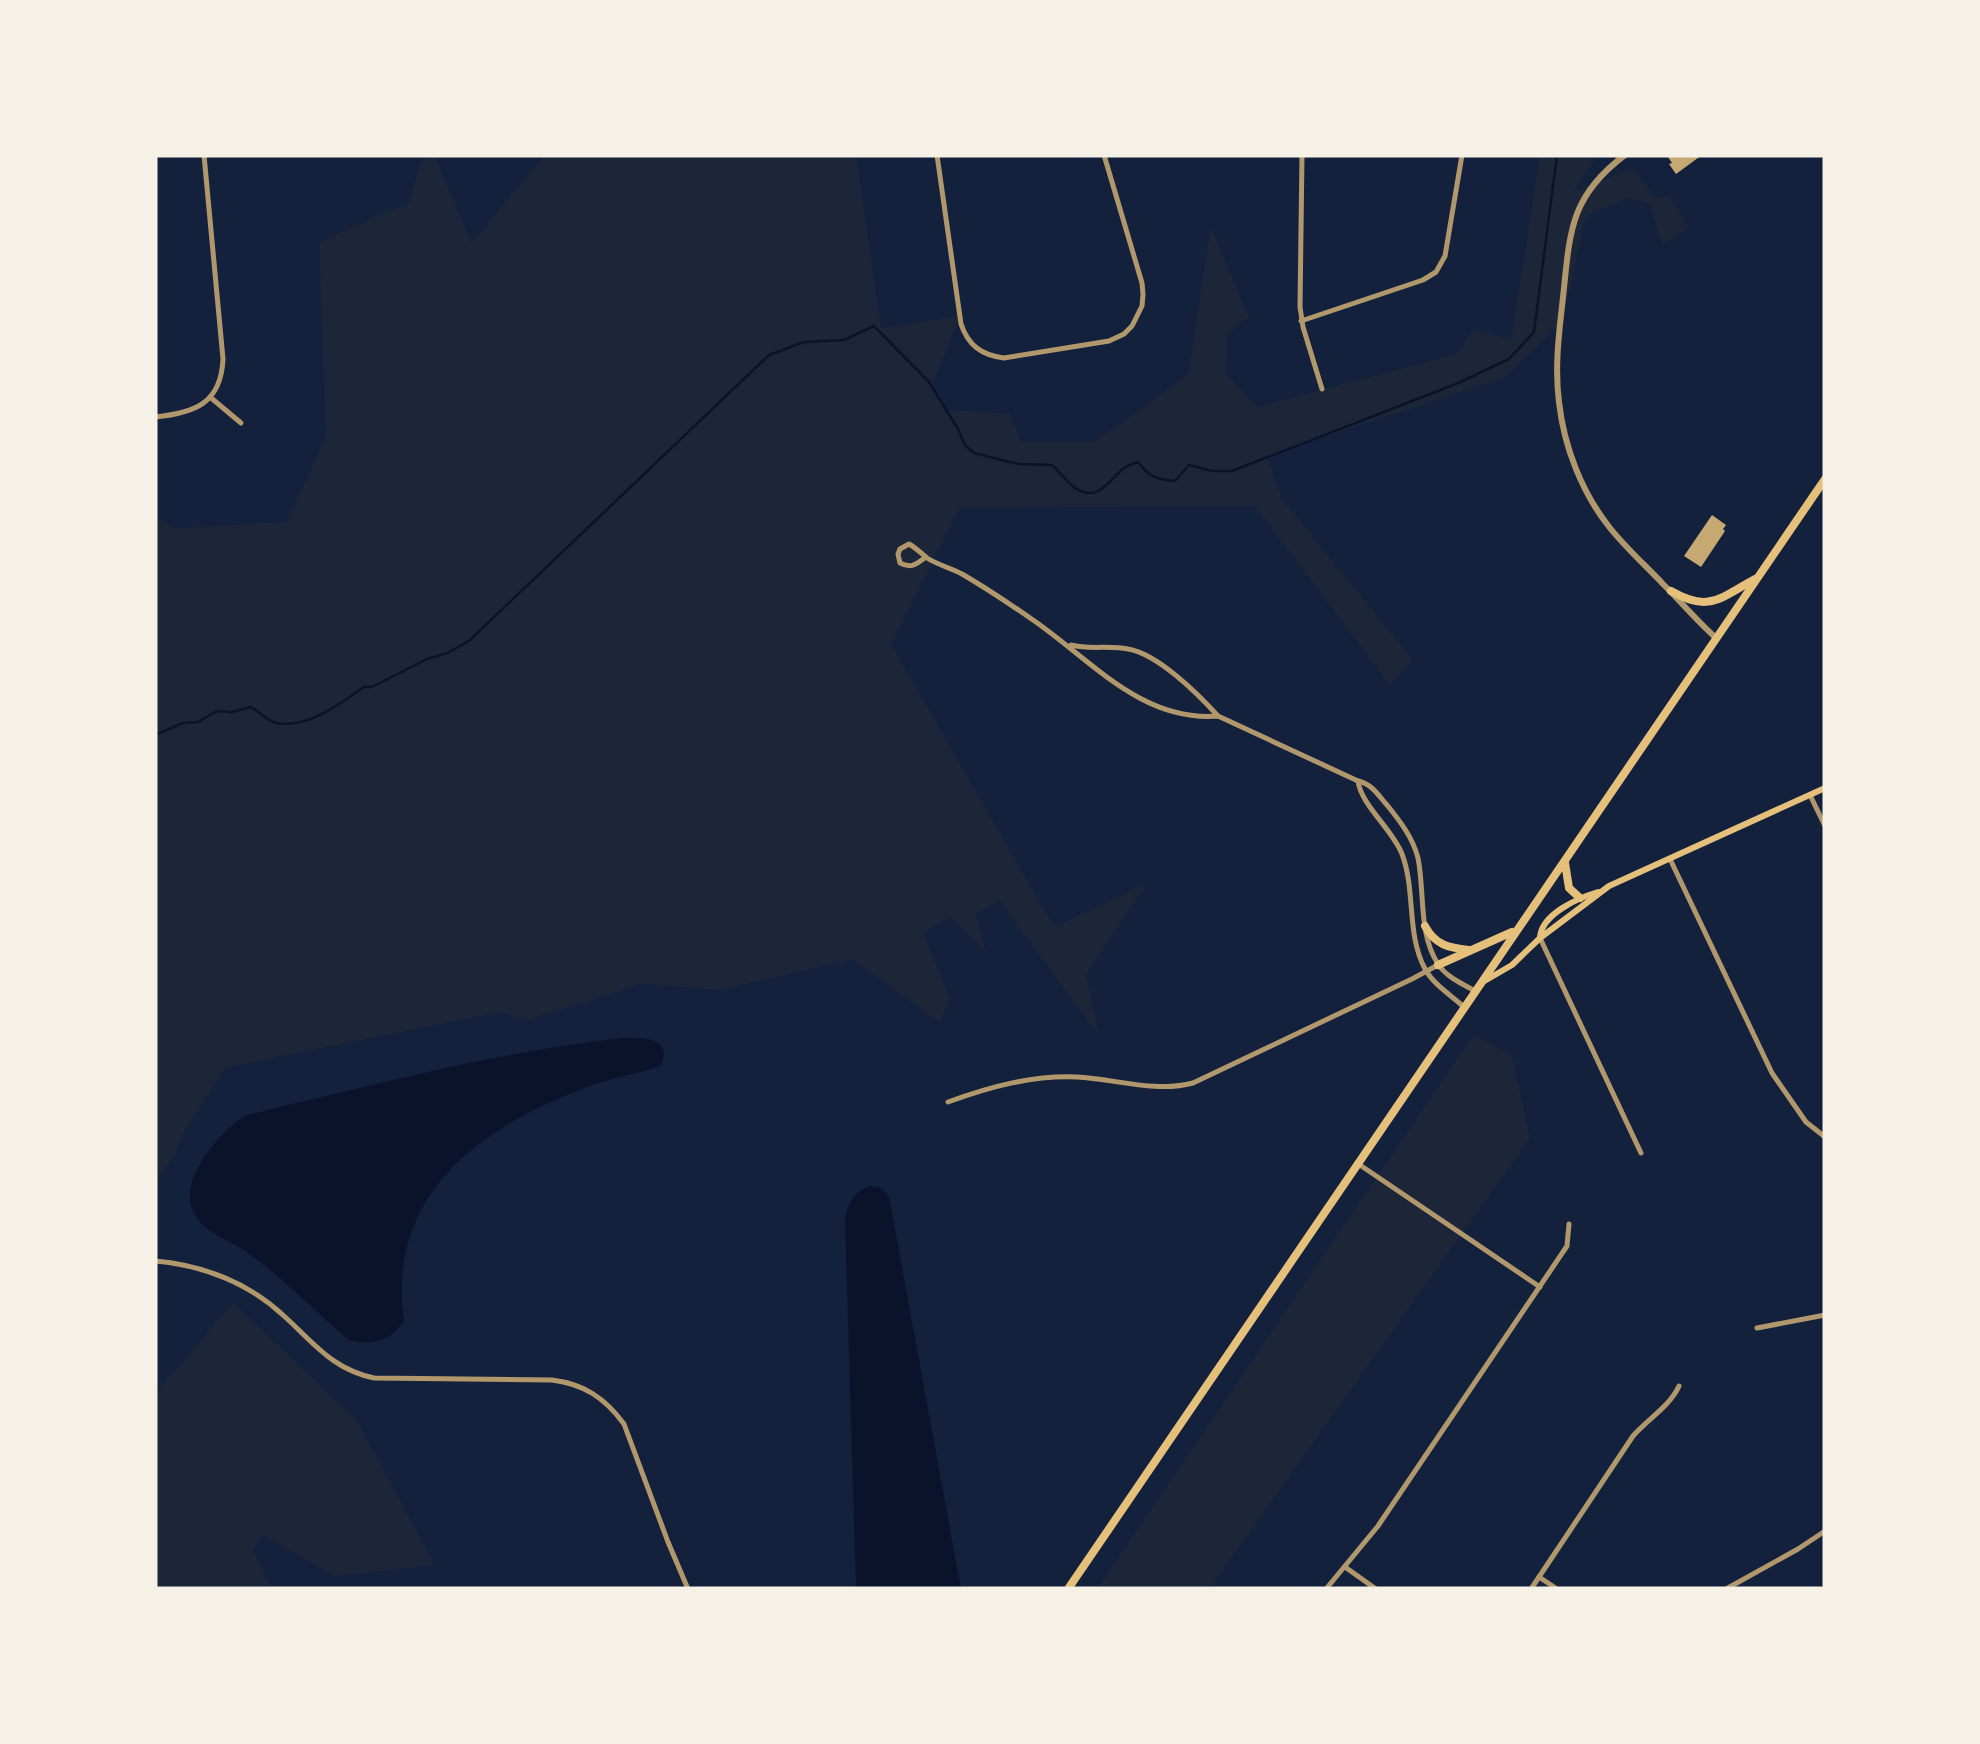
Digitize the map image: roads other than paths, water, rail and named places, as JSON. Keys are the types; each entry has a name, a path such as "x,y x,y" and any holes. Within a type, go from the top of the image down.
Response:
{"main road":[{"path":"1068,1589 1825,479"},
{"path":"1671,592 1701,603 1712,602 1758,577"},
{"path":"1540,938 1540,930 1547,921 1580,898 1825,788"},
{"path":"1565,861 1568,888 1580,898"},
{"path":"1478,988 1512,965 1599,892"},
{"path":"1426,926 1437,942 1474,950"},
{"path":"1438,964 1516,930"}],"street":[{"path":"155,417 192,411 210,397 221,378 223,360 204,155"},
{"path":"938,155 960,324 971,344 984,354 1004,358 1109,342 1132,326 1142,306 1142,283 1104,155"},
{"path":"1302,155 1301,321 1322,389"},
{"path":"1301,321 1436,272 1445,256 1462,155"},
{"path":"1625,155 1591,187 1571,230 1558,353 1558,399 1568,445 1588,494 1612,530 1717,639"},
{"path":"210,397 242,423"},
{"path":"926,557 908,567 900,563 898,554 909,544 993,592 1142,701 1204,718 1218,716"},
{"path":"1067,643 1086,648 1132,649 1147,655 1160,662 1218,716 1367,783 1414,846 1426,926 1438,964 1444,972 1478,988"},
{"path":"1358,781 1360,791 1402,851 1416,941 1426,972 1464,1007"},
{"path":"1810,795 1825,826"},
{"path":"1670,859 1765,1060 1798,1112 1825,1138"},
{"path":"1540,938 1641,1153"},
{"path":"948,1102 1004,1084 1050,1078 1168,1087 1193,1083 1438,964"},
{"path":"1357,1163 1540,1287"},
{"path":"1326,1589 1378,1526 1540,1287 1567,1246 1568,1224"},
{"path":"155,1261 204,1270 242,1286 282,1314 335,1364 360,1375 552,1380 593,1393 624,1424 688,1589"},
{"path":"1757,1328 1825,1316"},
{"path":"1531,1589 1633,1436 1672,1400 1679,1386"},
{"path":"1726,1589 1825,1531"},
{"path":"1345,1567 1376,1589"},
{"path":"1539,1576 1558,1589"}],"waterway":[{"path":"155,735 183,723 198,722 217,711 251,707 273,722 301,722 364,687 372,687 470,640 769,355 804,342 844,340 874,326 929,382 965,445 974,453 1018,464 1052,465 1075,488 1090,493 1102,489 1138,462 1150,474 1169,481 1175,481 1189,465 1232,471 1456,384 1509,359 1534,332 1557,155"}]}
